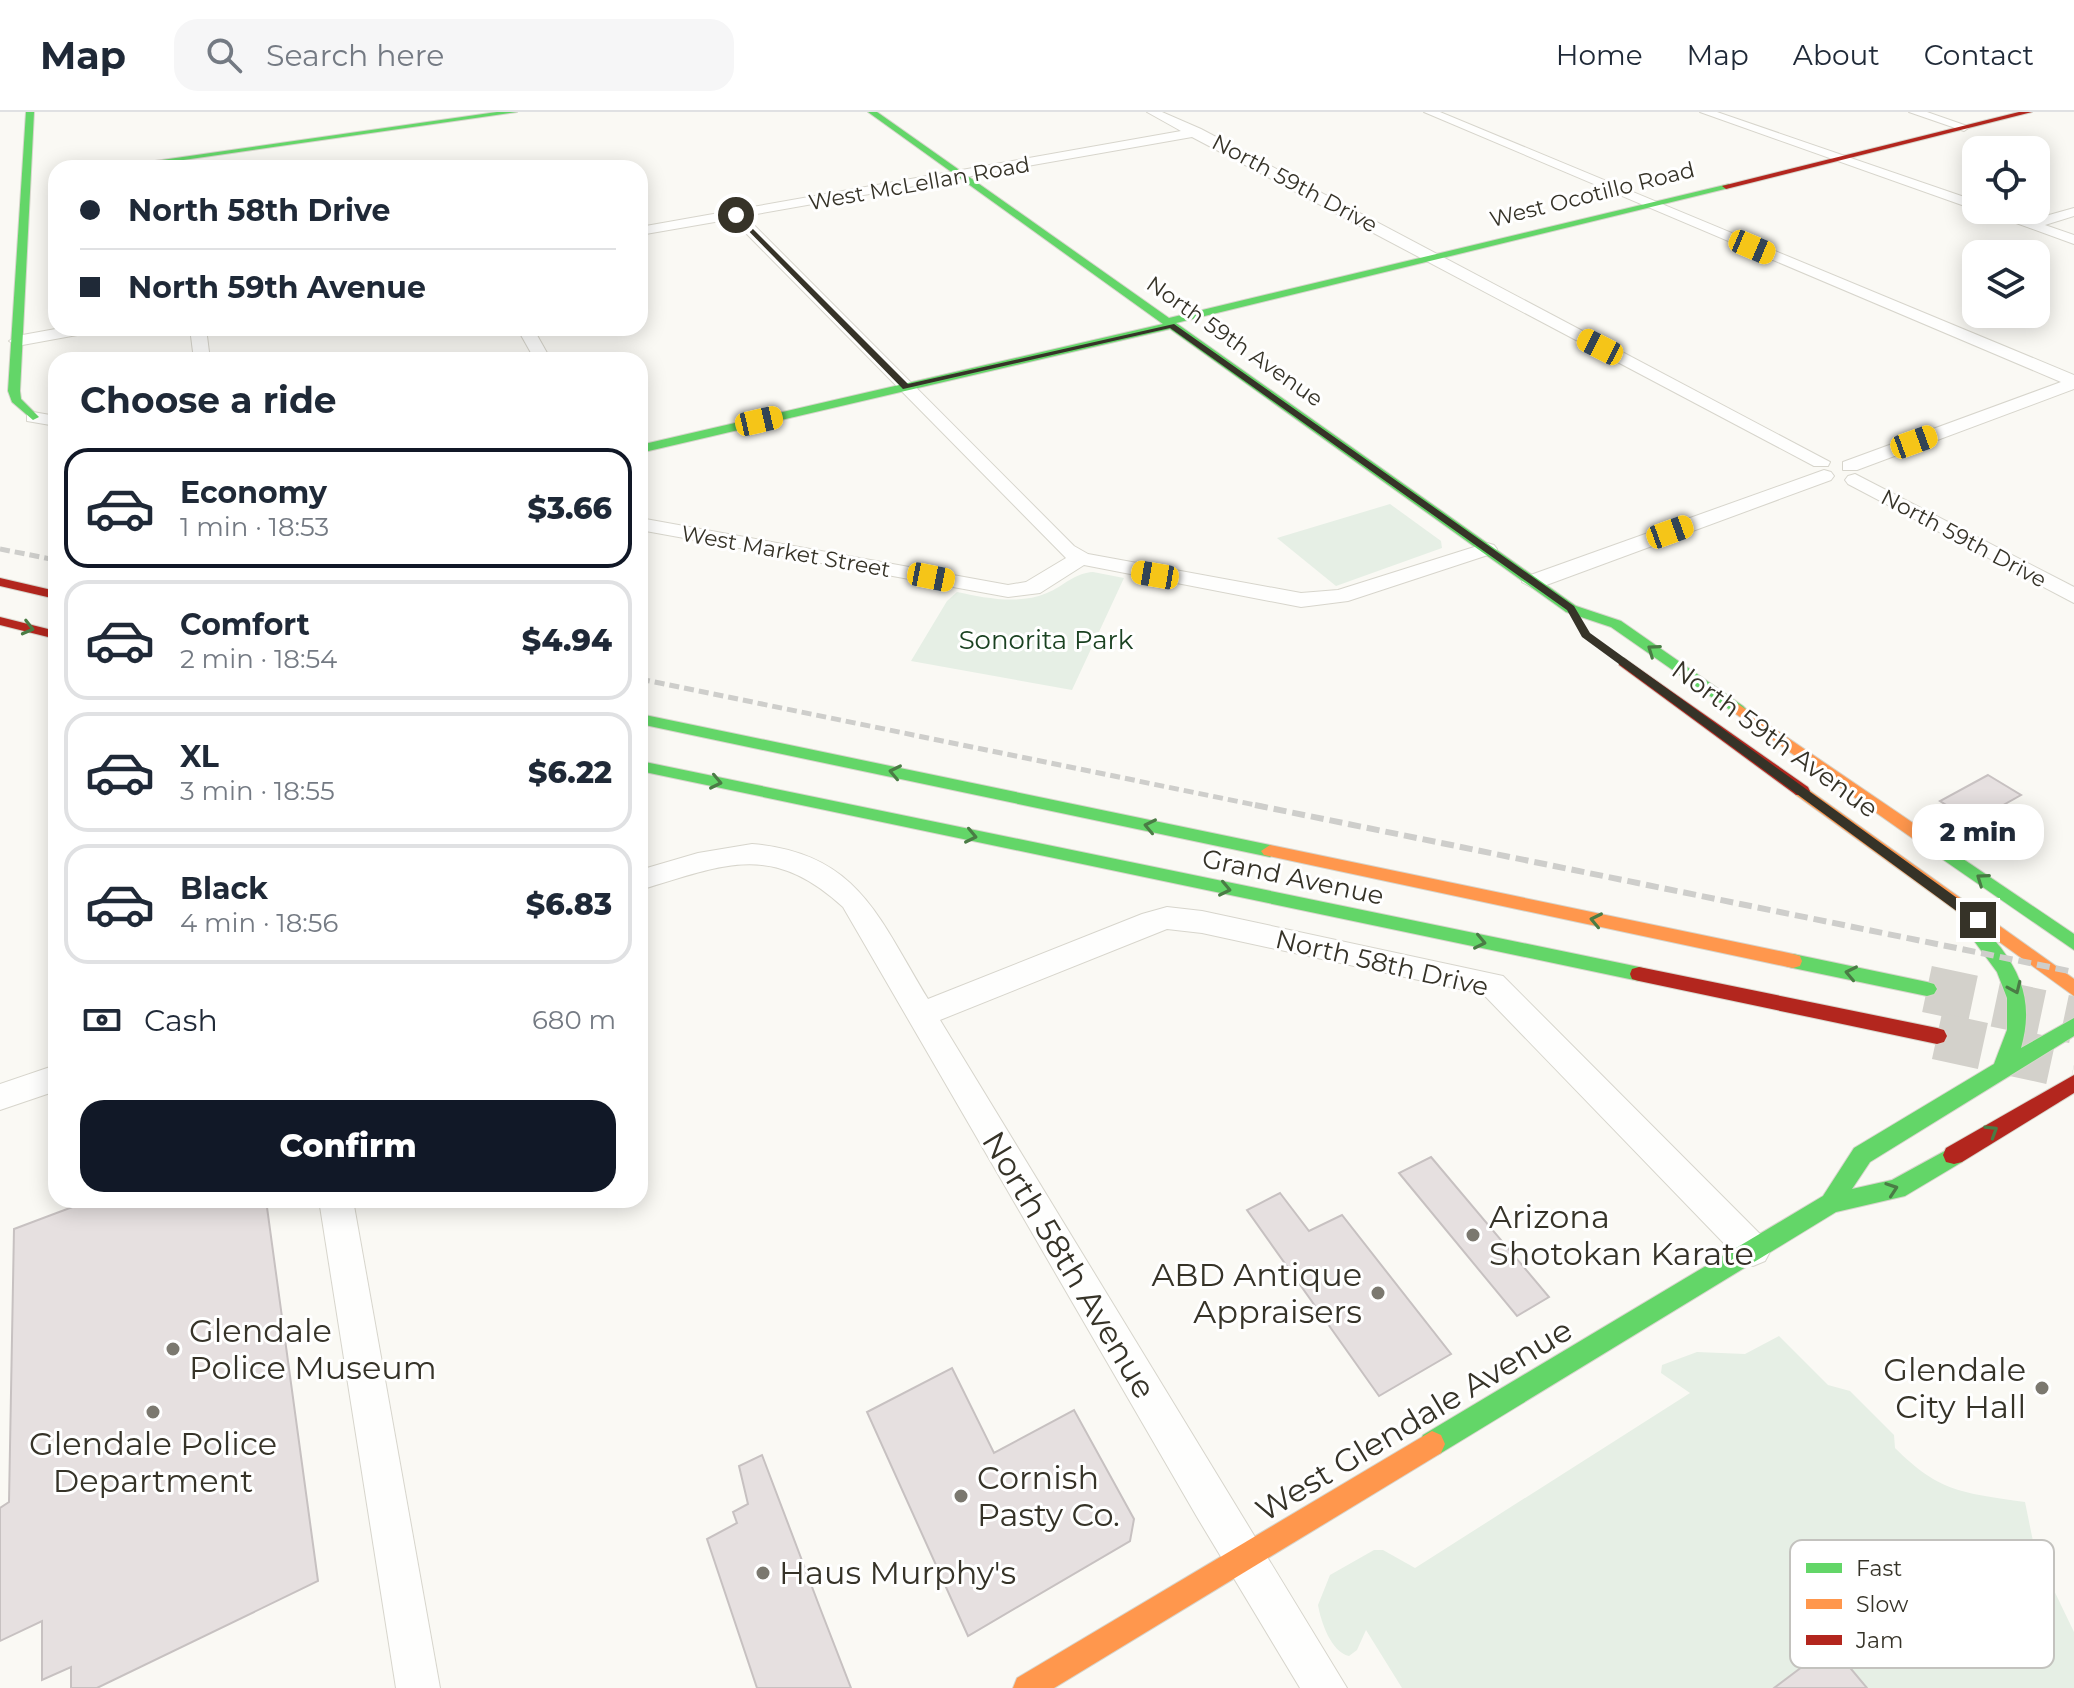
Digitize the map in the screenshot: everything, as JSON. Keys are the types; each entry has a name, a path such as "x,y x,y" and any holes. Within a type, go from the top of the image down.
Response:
{"main road":[{"path":"30,112 35,178 17,341 16,400 33,417"},
{"path":"168,160 513,112"},
{"name":"North 59th Avenue","path":"872,112 1571,609 1616,624 2074,943"},
{"name":"West Ocotillo Road","path":"648,447 1169,324 2028,112"},
{"path":"0,184 35,178"},
{"path":"0,582 48,593"},
{"name":"North 59th Avenue","path":"1571,609 1586,635"},
{"path":"0,621 48,633"},
{"name":"North 59th Avenue","path":"1610,652 2074,989"},
{"name":"Grand Avenue","path":"648,721 1927,989"},
{"name":"Grand Avenue","path":"648,768 1937,1036"},
{"path":"1885,852 1973,928 1997,956 2012,980 2020,1000 2021,1026 2017,1044 2002,1070"},
{"name":"West Glendale Avenue","path":"1831,1203 1862,1155 2074,1026"},
{"name":"West Glendale Avenue","path":"1027,1688 1831,1203 1897,1189 2074,1083"}],"street":[{"name":"North 59th Drive","path":"1153,112 1197,132 1433,257 1822,469"},
{"path":"1430,112 2074,382"},
{"path":"1706,112 1962,201"},
{"path":"1915,112 1964,127"},
{"name":"West McLellan Road","path":"648,230 1197,132"},
{"path":"2030,225 2074,212"},
{"path":"736,215 1067,550 1081,558 1111,567 1301,600 1340,596 1487,549"},
{"path":"2027,224 2074,240"},
{"path":"17,341 48,335"},
{"path":"1533,582 1822,469 1852,473 2074,382"},
{"path":"33,417 48,420"},
{"name":"North 59th Drive","path":"1852,473 2074,596"},
{"name":"West Market Street","path":"648,525 1008,591 1032,588 1081,558"},
{"name":"North 58th Avenue","path":"648,878 729,855 797,859 829,876 853,900 1325,1688"},
{"name":"North 58th Drive","path":"921,1015 1152,921 1167,918 1202,922 1492,984 1753,1250"},
{"path":"0,1097 48,1081"},
{"path":"337,1208 418,1688"}],"green space":[{"path":"1390,504 1441,541 1442,548 1336,586 1277,538"},
{"name":"Sonorita Park","path":"1093,572 1124,578 1072,690 911,661 947,601 957,592 990,598 1025,599 1047,593 1075,577"},
{"path":"1779,1336 1828,1385 1850,1391 1894,1435 1895,1448 1926,1474 1969,1493 2025,1502 2033,1540 1790,1540 1790,1668 1801,1668 1774,1688 1402,1688 1366,1630 1357,1650 1349,1656 1332,1643 1318,1605 1330,1575 1374,1550 1383,1550 1415,1568 1690,1393 1661,1373 1662,1365 1697,1352 1745,1354"},
{"path":"2054,1590 2074,1632 2074,1688 1867,1688 1850,1668 2054,1668"}],"building":[{"path":"1988,775 2021,795 1973,822 1940,801"},
{"name":"Arizona Shotokan Karate","path":"1431,1157 1549,1297 1517,1316 1399,1173"},
{"path":"1280,1193 1309,1231 1342,1215 1451,1354 1379,1396 1247,1210"},
{"name":"Glendale Police Department","path":"70,1208 267,1208 318,1581 97,1688 71,1688 71,1667 42,1680 42,1621 0,1641 0,1508 9,1502 14,1229"},
{"name":"Cornish Pasty Co.","path":"952,1368 994,1453 1074,1410 1134,1519 1130,1541 968,1636 867,1412"},
{"name":"Haus Murphy's","path":"762,1455 851,1688 757,1688 707,1539 737,1523 733,1512 748,1504 739,1466"},
{"path":"1801,1668 1850,1668 1867,1688 1774,1688"}],"tunnel":[{"path":"1927,989 2074,1020"},
{"path":"1937,1036 2074,1066"}],"railway":[{"path":"0,549 48,558"},
{"path":"648,681 1265,807"},
{"path":"1255,805 2074,972"}],"traffic: fast":[{"path":"30,112 14,391 16,400 33,417"},
{"path":"168,160 513,112"},
{"path":"872,112 1571,609 1616,624 1738,709"},
{"path":"1167,322 1726,186"},
{"path":"648,447 1172,325"},
{"path":"648,721 1270,851"},
{"path":"648,768 1639,974"},
{"path":"1938,848 2074,943"},
{"path":"1978,934 2004,967 2017,998 2017,1030 2002,1070"},
{"path":"1793,961 1927,989"},
{"path":"1831,1203 1862,1155 2074,1026"},
{"path":"1432,1444 1831,1203 1897,1189 1954,1155"}],"traffic: slow":[{"path":"1738,709 1938,848"},
{"path":"1802,791 2074,989"},
{"path":"1270,851 1793,961"},
{"path":"1027,1688 1432,1444"}],"traffic: jam":[{"path":"1726,186 2028,112"},
{"path":"0,582 48,593"},
{"path":"0,621 48,633"},
{"path":"1624,662 1802,791"},
{"path":"1639,974 1937,1036"},
{"path":"1954,1155 2074,1083"}],"place":[{"name":"Arizona Shotokan Karate","path":"1473,1235"},
{"name":"ABD Antique Appraisers","path":"1378,1293"},
{"name":"Glendale Police Museum","path":"173,1349"},
{"name":"Glendale City Hall","path":"2042,1388"},
{"name":"Glendale Police Department","path":"153,1412"},
{"name":"Cornish Pasty Co.","path":"961,1496"},
{"name":"Haus Murphy's","path":"763,1573"}],"route":[{"path":"736,215 906,387 1172,325 1571,609 1586,635 1978,920"}]}
